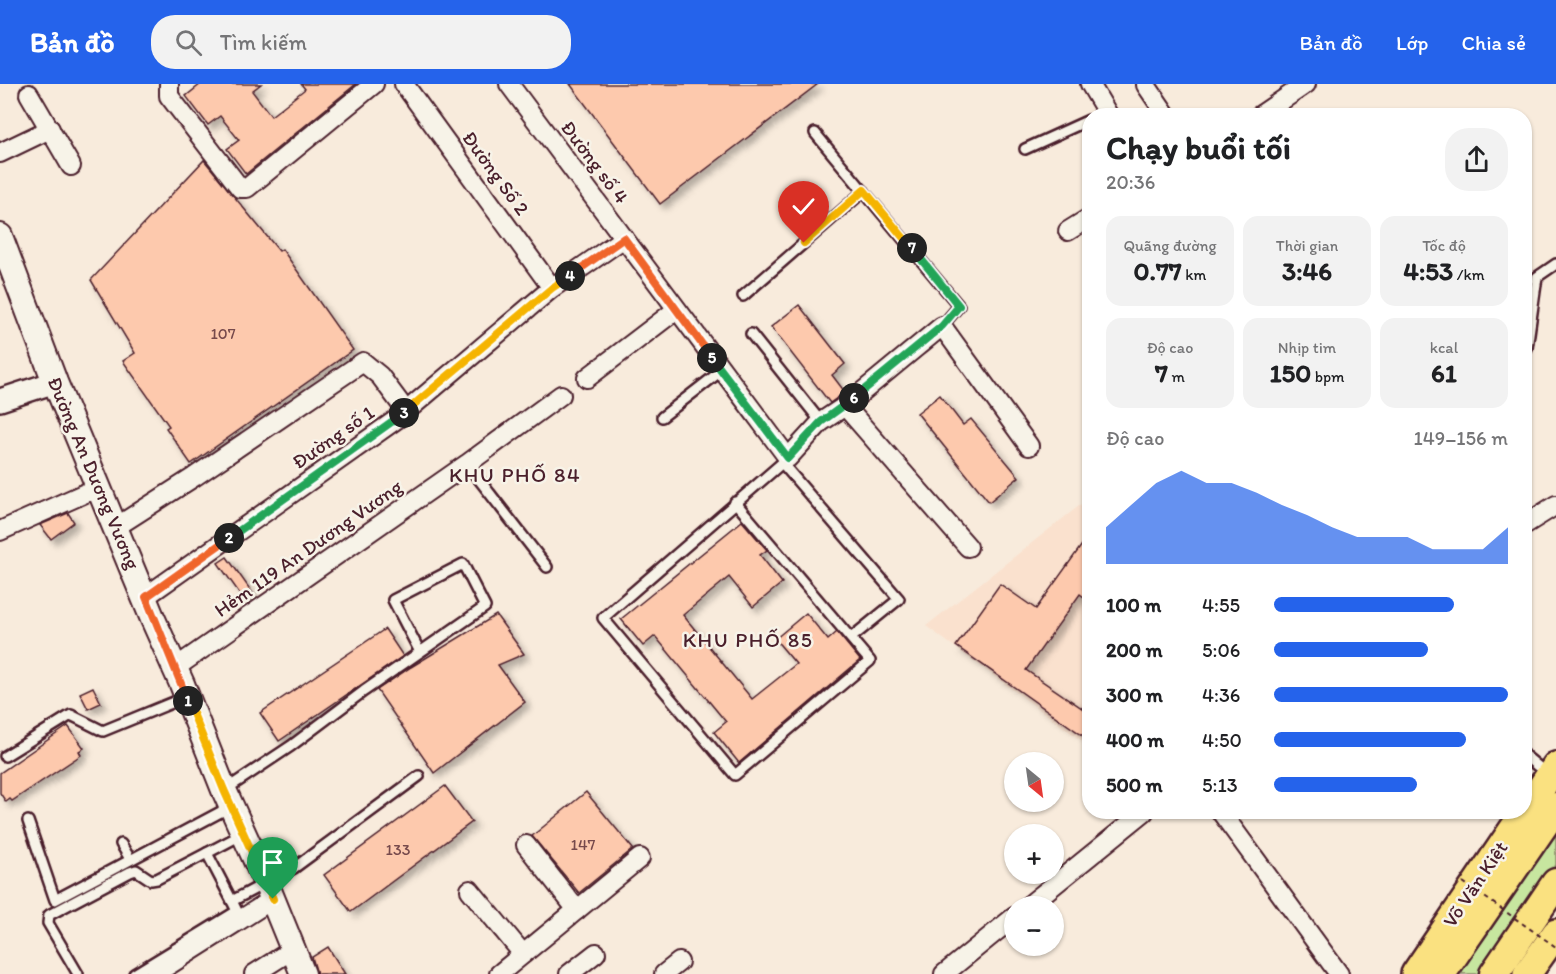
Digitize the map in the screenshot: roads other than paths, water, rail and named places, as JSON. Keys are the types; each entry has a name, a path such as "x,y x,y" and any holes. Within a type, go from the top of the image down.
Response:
{"highway":[{"name":"Võ Văn Kiệt","path":"1441,974 1556,807"},
{"path":"1494,974 1556,883"}],"main road":[{"name":"Đường An Dương Vương","path":"0,236 55,382 303,974"},
{"name":"Võ Văn Kiệt","path":"1532,802 1553,771"},
{"name":"Võ Văn Kiệt","path":"1415,974 1520,819"},
{"path":"1527,974 1556,933"}],"street":[{"path":"169,84 169,96 240,188 247,188 374,84"},
{"name":"Đường Số 2","path":"404,84 552,288"},
{"name":"Đường số 4","path":"509,84 722,371 785,461"},
{"path":"1090,84 1102,108"},
{"path":"1271,108 1306,84"},
{"path":"1146,85 1162,108"},
{"path":"29,94 71,166"},
{"path":"0,153 50,129"},
{"path":"1068,231 1082,222"},
{"name":"Đường số 1","path":"146,597 406,411 552,288 624,238"},
{"path":"587,378 676,310"},
{"path":"785,461 821,422 942,326 1029,446"},
{"path":"116,527 363,362 380,376 406,411"},
{"path":"0,400 55,382"},
{"name":"Hẻm 119 An Dương Vương","path":"176,668 467,464 561,394"},
{"path":"845,405 968,546"},
{"path":"0,531 99,487"},
{"path":"1532,520 1556,505"},
{"path":"1040,896 1135,819"},
{"path":"1226,819 1339,974"},
{"path":"526,845 577,910"},
{"path":"499,974 640,858"},
{"path":"470,890 523,954"},
{"path":"155,974 269,891"},
{"path":"944,974 1004,925"},
{"path":"254,974 292,950"},
{"path":"569,974 596,954"},
{"path":"664,974 679,962"}],"lane":[{"path":"1025,149 1082,123"},
{"path":"816,133 959,306 942,326"},
{"path":"743,296 864,190"},
{"path":"1532,312 1537,277 1556,264"},
{"path":"751,334 821,422"},
{"path":"662,417 722,371"},
{"path":"735,502 850,638 870,661 735,775 603,618 735,502 785,461 899,599 850,638"},
{"path":"467,464 547,567"},
{"path":"28,821 55,900 130,859 228,798 291,746 364,691 485,607 463,564 393,600 420,652"},
{"path":"5,756 71,715 103,731 186,697"},
{"path":"1532,759 1553,771"},
{"path":"231,901 269,891 294,868 419,776"},
{"path":"78,974 48,923 49,915 136,870 151,880 157,879 245,834"},
{"path":"121,844 130,859"},
{"path":"134,974 237,911 207,853"}],"district":[{"name":"KHU PHỐ 84","path":"515,474"},
{"name":"KHU PHỐ 85","path":"748,639"}]}
